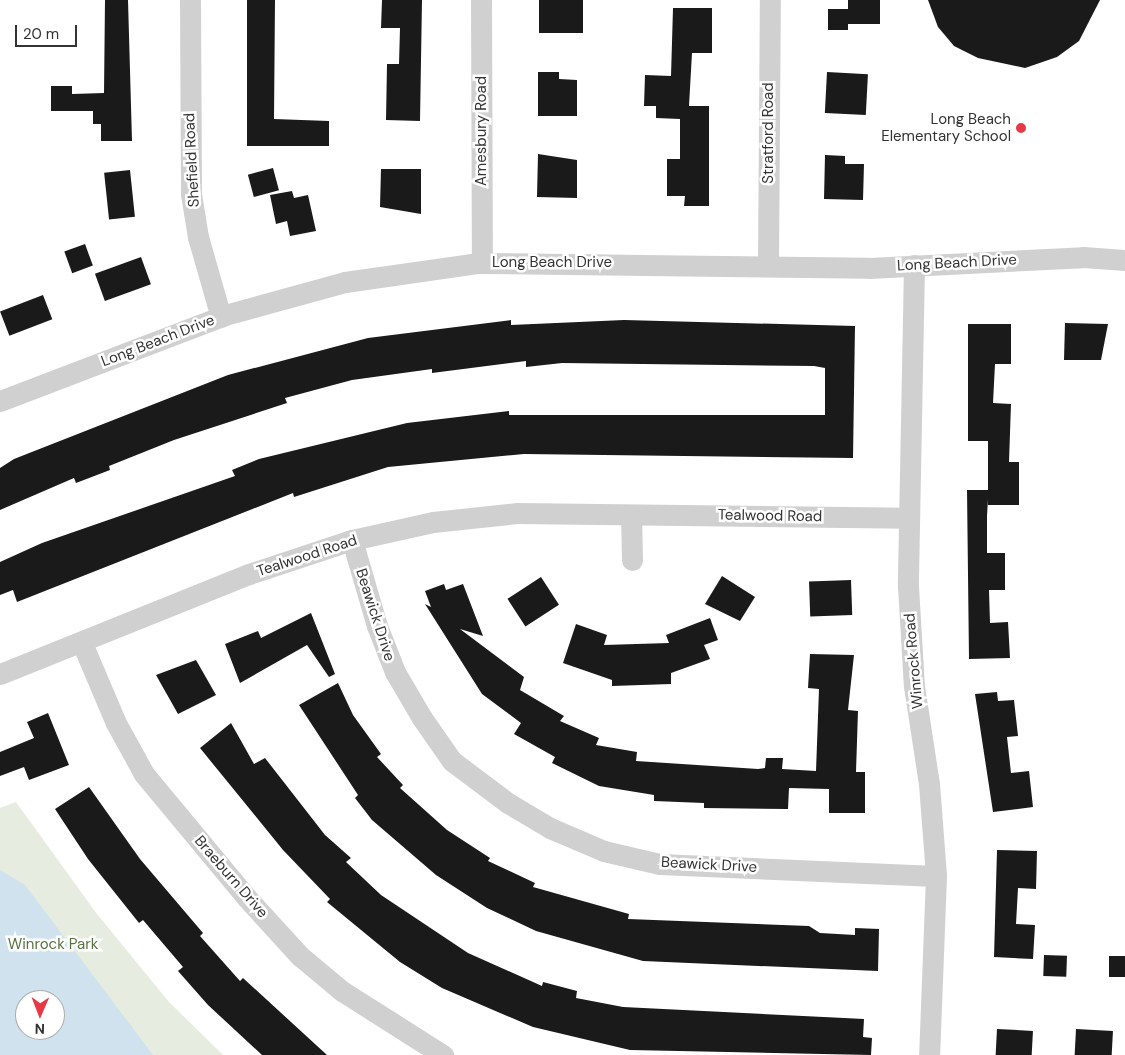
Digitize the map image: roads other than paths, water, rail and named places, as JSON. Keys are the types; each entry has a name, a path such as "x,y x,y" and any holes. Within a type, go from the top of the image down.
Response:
{"street":[{"name":"Shefield Road","path":"190,0 191,194 198,237 221,317"},
{"name":"Amesbury Road","path":"481,0 482,263"},
{"name":"Stratford Road","path":"768,266 770,0"},
{"name":"Long Beach Drive","path":"0,401 221,317 345,282 482,263 914,266 1084,256 1125,260"},
{"name":"Winrock Road","path":"914,266 908,518 910,649 936,876 929,1055"},
{"name":"Tealwood Road","path":"0,674 82,643 249,574 352,540 433,522 488,516 631,514 908,518"},
{"path":"631,514 632,560"},
{"name":"Beawick Drive","path":"352,540 377,626 395,672 422,718 452,761 508,804 550,828 604,851 660,864 936,876"},
{"name":"Braeburn Drive","path":"82,643 116,723 144,774 247,898 300,956 342,991 444,1055"}],"water":[{"path":"0,870 25,885 153,1055 0,1055"}],"place":[{"name":"Long Beach Elementary School","path":"1021,128"}],"park label":[{"name":"Winrock Park","path":"53,945"}]}
